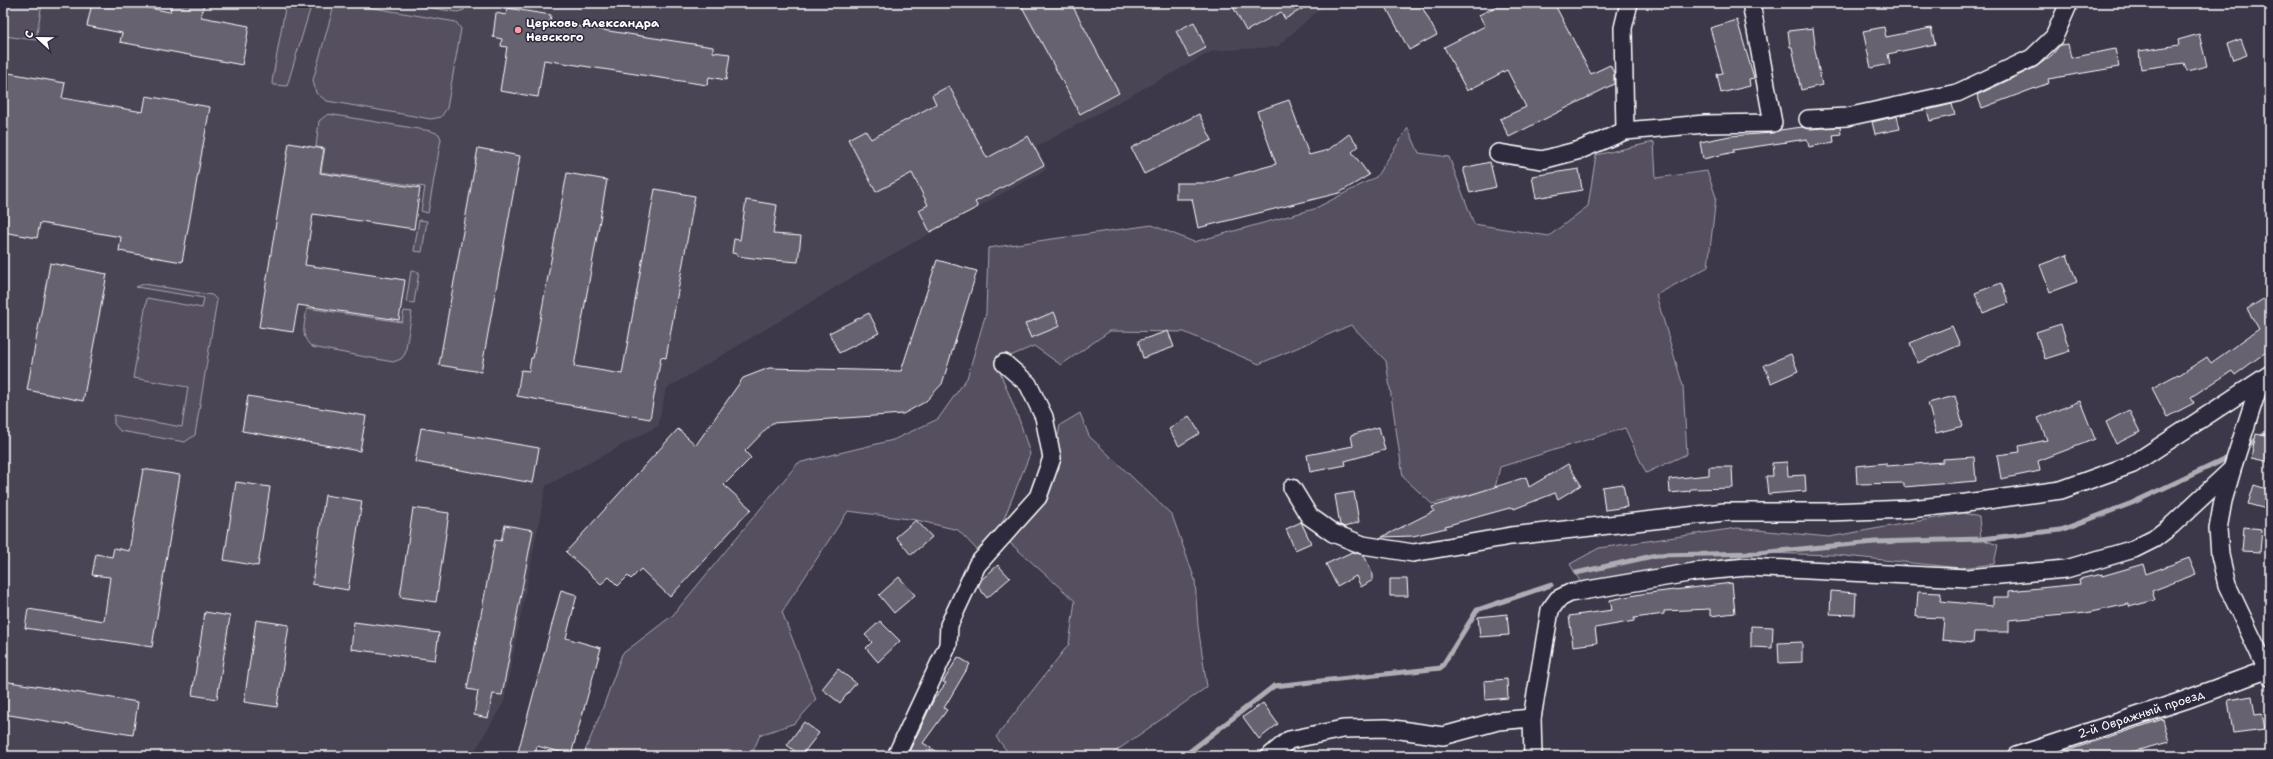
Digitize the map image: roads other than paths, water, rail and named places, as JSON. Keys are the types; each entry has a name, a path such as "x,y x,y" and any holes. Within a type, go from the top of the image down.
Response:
{"street":[{"path":"1625,131 1623,28 1629,3"},
{"path":"1498,153 1542,160 1580,150 1625,131 1705,124 1773,122 1751,3"},
{"path":"1808,119 1847,116 1957,93 2032,58 2054,37 2069,3"},
{"path":"896,756 948,645 949,625 977,565 1038,497 1052,458 1044,417 1028,384 1004,363"},
{"path":"2265,378 2232,469 2223,501 2218,529 2220,555 2227,585 2268,673"},
{"path":"1292,488 1309,516 1333,533 1363,545 1413,553 1511,536 1724,512 1910,510 2061,490 2133,464 2265,378"},
{"path":"1533,756 1532,718 1550,610 1558,599 1570,593 1694,572 1747,567 1967,578 2066,569 2134,549 2154,539 2172,525 2232,469"},
{"name":"2-й Овражный проезд","path":"2016,756 2268,673"},
{"path":"1270,756 1289,740 1343,729 1386,728 1443,736 1498,721 1532,718"}],"waterway":[{"path":"2244,448 2270,431"},
{"path":"1576,573 1657,555 1758,553 1875,542 1981,539 2061,530 2132,503 2232,456"},
{"path":"1184,756 1274,686 1441,668 1477,610 1551,585"}],"place":[{"name":"Церковь Александра Невского","path":"518,30"}]}
